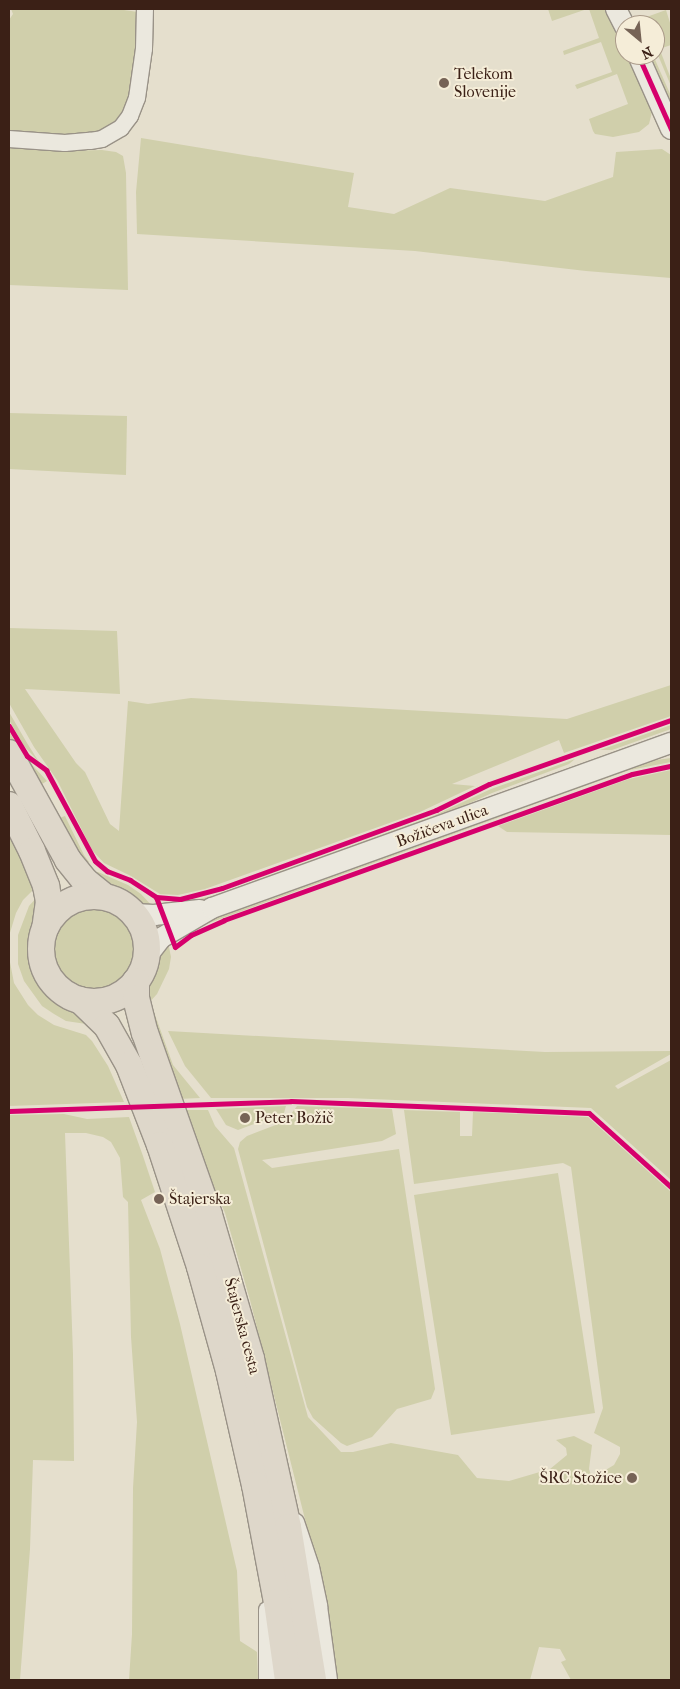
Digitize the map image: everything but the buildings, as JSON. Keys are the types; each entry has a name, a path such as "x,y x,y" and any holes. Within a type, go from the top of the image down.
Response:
{"main road":[{"name":"Štajerska cesta","path":"9,754 68,860 84,880 105,897"},
{"name":"Štajerska cesta","path":"9,805 32,851 46,886 49,901 41,950 46,972 60,990 80,1000 107,1026 124,1055 144,1100 174,1185 227,1364 255,1485 272,1570 288,1680"},
{"name":"Štajerska cesta","path":"45,928 54,913 72,900 88,896 105,897 121,903 134,914 145,934 146,956 144,967 136,981 126,991 112,999 96,1002 80,1000"},
{"name":"Štajerska cesta","path":"136,981 136,998 144,1033 189,1154 228,1276 251,1359 280,1484 313,1680"}],"street":[{"path":"9,138 65,143 90,141 102,139 121,128 130,116 137,98 144,49 146,9"},
{"path":"642,65 671,129"},
{"name":"Božičeva ulica","path":"146,956 161,938 212,908 671,743"},
{"name":"Božičeva ulica","path":"134,914 154,915 212,908"},
{"path":"280,1484 305,1545 311,1567 319,1606 329,1680"},
{"path":"267,1680 268,1638 264,1587 272,1570"}],"green space":[{"path":"11,9 117,9 138,12 134,85 122,116 105,131 60,137 9,131 9,20 13,14"},
{"path":"548,9 587,9 552,21"},
{"path":"589,9 605,9 615,31 615,65 631,65 652,112 649,124 639,132 613,137 595,134 593,131 589,119 628,104 617,74 577,89 575,85 612,72 601,42 564,55 563,51 599,38"},
{"path":"666,10 671,26 671,45 665,47 665,15 652,15"},
{"path":"665,63 671,79 671,86 662,65 665,65"},
{"path":"653,65 657,65 671,96 671,106"},
{"path":"141,138 354,173 348,207 394,214 450,188 545,201 613,177 616,152 662,149 671,155 671,278 586,271 415,251 137,234 136,192"},
{"path":"9,146 61,151 102,150 116,152 123,156 126,173 128,290 9,285"},
{"path":"9,413 127,416 126,475 9,469"},
{"path":"9,628 117,631 120,694 25,689 76,763 85,772 110,824 119,831 128,701 148,704 191,698 567,719 671,685 671,716 564,753 559,740 452,784 475,786 420,812 205,889 178,895 160,894 131,876 104,863 92,850 57,780 34,747 9,703"},
{"path":"9,712 39,762 24,746 9,720"},
{"path":"671,725 671,729 612,750 600,750"},
{"path":"9,731 22,754 47,781 42,784 16,753 9,739"},
{"path":"671,758 671,762 630,770 198,927 197,924 649,761"},
{"path":"575,759 569,764 492,793 444,815 204,902 183,903 215,895 433,816 491,789"},
{"path":"671,770 671,835 507,832 498,826 629,779"},
{"path":"65,816 89,862 85,863 59,818"},
{"path":"9,820 35,888 23,900 16,913 9,936"},
{"path":"92,872 98,872 128,885 141,894 154,908 143,905 126,893 106,884"},
{"path":"38,896 30,944 30,959 35,975 52,998 77,1011 93,1025 66,1021 54,1014 42,1006 24,981 18,964 18,935 29,906"},
{"path":"94,907 110,910 124,919 133,933 136,949 133,965 124,979 110,988 94,991 78,988 64,979 55,965 52,949 55,933 64,919 78,910"},
{"path":"168,942 171,957 169,969 157,994 148,1004 149,984 159,955"},
{"path":"9,957 14,983 28,1005 38,1015 54,1025 86,1035 92,1041 108,1066 124,1102 9,1106"},
{"path":"154,1012 173,1065 200,1098 177,1099 150,1014"},
{"path":"168,1031 545,1052 671,1051 671,1054 615,1086 618,1089 671,1060 671,1180 591,1108 348,1098 211,1098 185,1066"},
{"path":"286,1106 284,1113 238,1130 226,1125 216,1109"},
{"path":"297,1106 392,1109 396,1134 382,1141 262,1160 272,1168 399,1149 433,1375 435,1389 431,1399 397,1409 372,1437 347,1446 313,1418 307,1407 238,1149 240,1142 247,1136 286,1121"},
{"path":"181,1110 208,1110 215,1126 234,1148 308,1417 341,1452 353,1452 391,1443 458,1455 477,1478 509,1481 550,1469 567,1455 566,1448 556,1440 574,1436 592,1445 589,1469 592,1478 614,1465 620,1454 620,1447 594,1433 603,1408 571,1167 563,1163 414,1184 404,1110 460,1112 460,1136 472,1136 473,1112 588,1117 671,1192 671,1680 571,1680 561,1662 566,1660 560,1649 539,1647 530,1680 335,1680 321,1583 250,1300 225,1213"},
{"path":"64,1114 87,1119 129,1117 143,1156 155,1192 141,1200 160,1249 180,1324 237,1571 240,1641 257,1652 258,1680 129,1680 132,1634 133,1488 137,1422 131,1337 128,1202 123,1197 120,1158 111,1142 103,1137 86,1133 65,1133 73,1354 74,1461 33,1460 30,1549 20,1680 9,1680 9,1115"},
{"path":"558,1173 595,1413 451,1435 414,1195"}],"cycle path":[{"path":"642,65 671,129"},
{"path":"156,897 180,899 222,888 436,810 489,784 671,720"},
{"path":"9,726 27,756 46,770 95,861 107,871 130,880 156,897 175,947 191,935 224,920 632,774 671,766"},
{"path":"9,1111 291,1101 589,1113 671,1187"}],"place":[{"name":"Telekom Slovenije","path":"444,83"},
{"name":"Peter Božič","path":"245,1118"},
{"name":"Štajerska","path":"159,1199"},
{"name":"ŠRC Stožice","path":"632,1478"}]}
